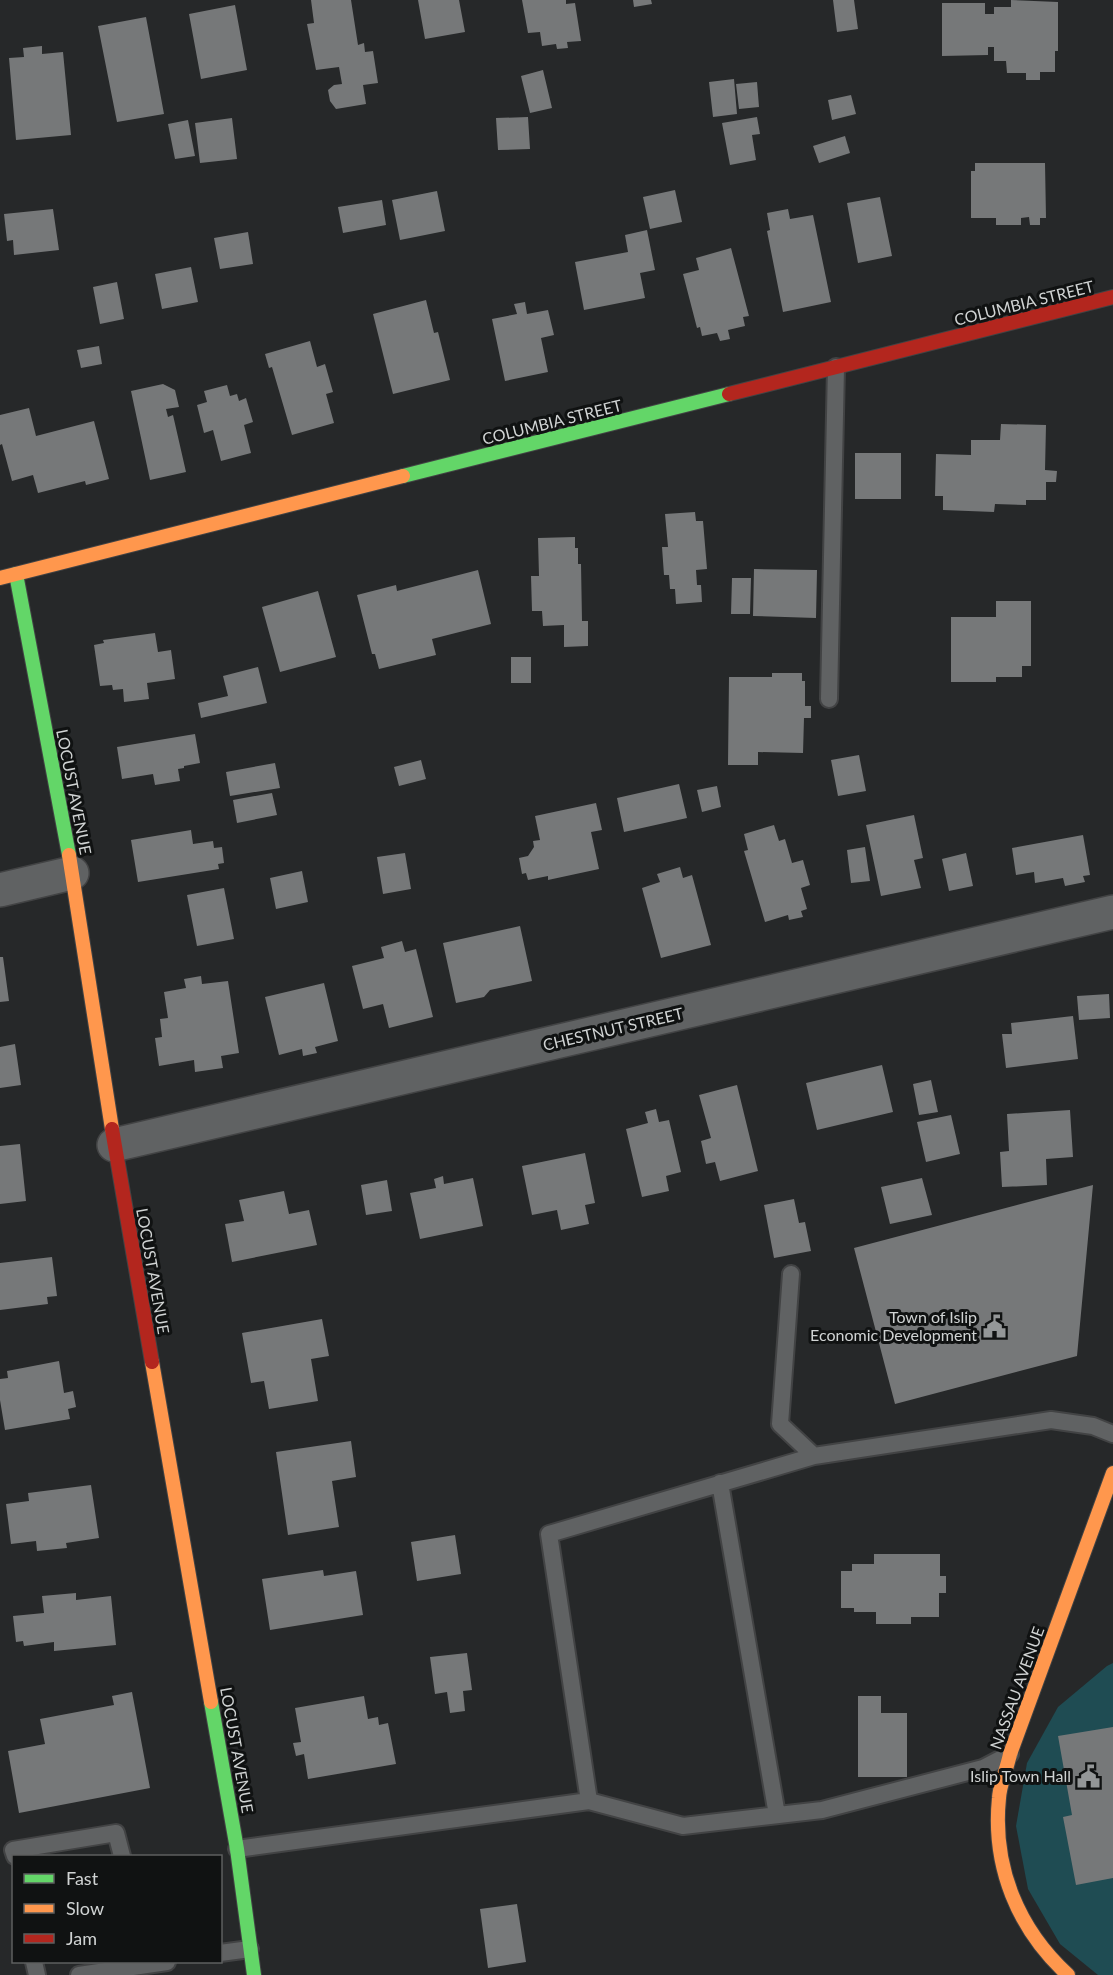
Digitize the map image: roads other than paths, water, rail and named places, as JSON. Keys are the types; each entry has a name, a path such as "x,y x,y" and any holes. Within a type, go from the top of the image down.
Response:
{"street":[{"name":"COLUMBIA STREET","path":"0,578 1113,297"},
{"name":"LOCUST AVENUE","path":"16,574 72,873 114,1145 237,1849 254,1975"},
{"path":"0,890 72,873"},
{"name":"CHESTNUT STREET","path":"114,1145 1113,912"},
{"name":"NASSAU AVENUE","path":"1068,1975 1059,1968 1029,1931 1008,1886 999,1842 999,1797 1010,1754 1113,1473"}],"lane":[{"path":"829,699 836,367"},
{"path":"791,1274 780,1424 814,1455"},
{"path":"589,1801 549,1534 814,1455 1051,1420 1093,1426 1113,1434"},
{"path":"720,1484 777,1815"},
{"path":"237,1849 589,1801 683,1826 822,1810 983,1768 1010,1754"},
{"path":"14,1855 13,1850 116,1833 122,1855"},
{"path":"222,1953 250,1949"},
{"path":"79,1975 147,1963"}],"place":[{"name":"Town of Islip Economic Development","path":"995,1326"},
{"name":"Islip Town Hall","path":"1089,1776"}]}
